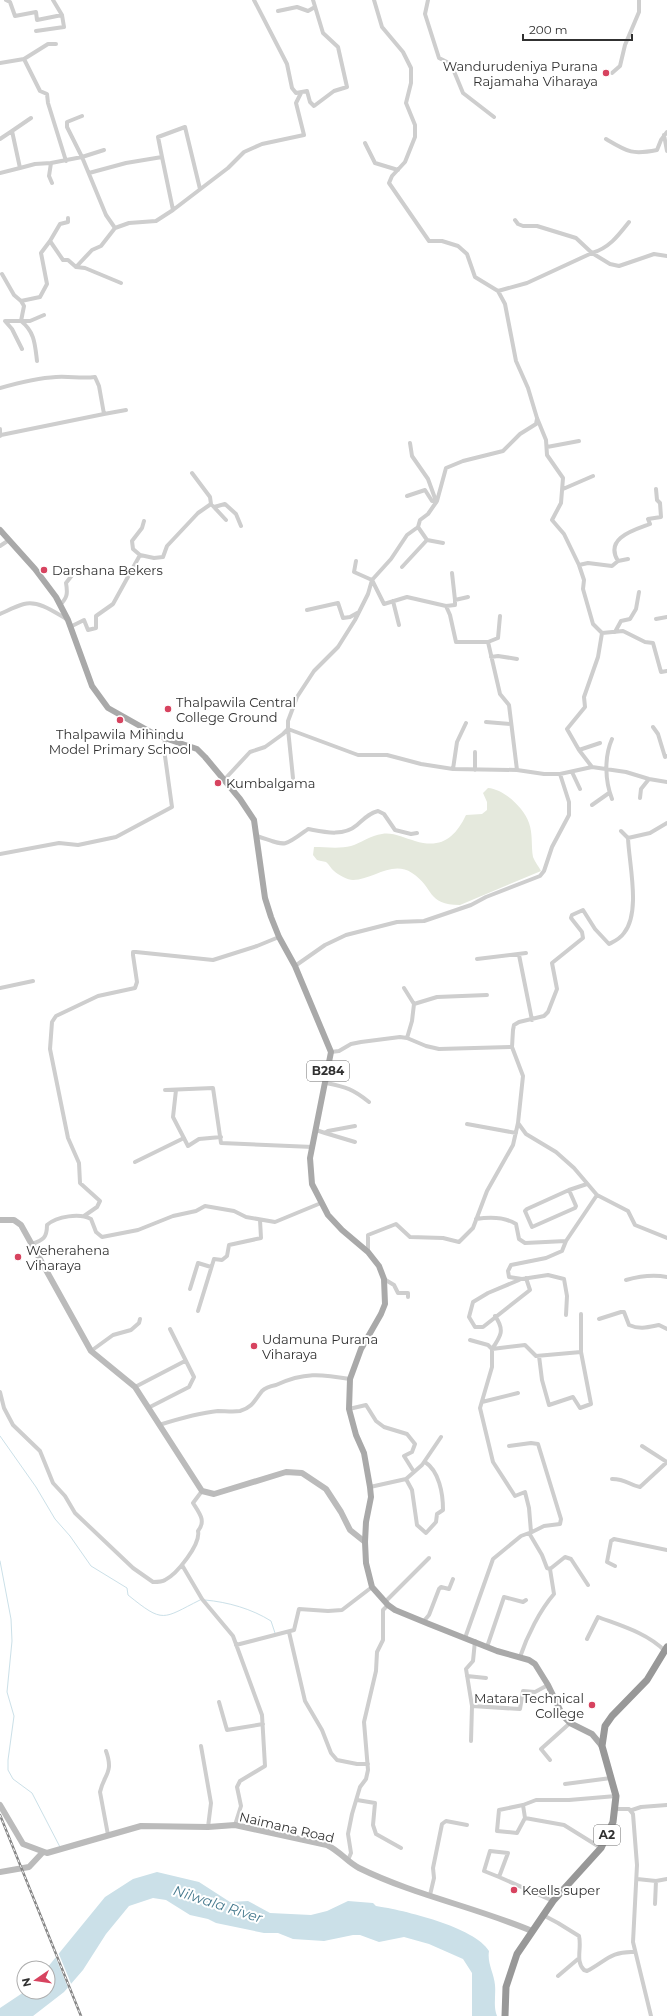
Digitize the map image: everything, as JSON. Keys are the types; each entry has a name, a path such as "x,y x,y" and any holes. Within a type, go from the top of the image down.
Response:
{"highway":[{"name":"A2","path":"505,2016 506,1987 512,1965 517,1954 554,1901 600,1848 610,1830 615,1809 616,1796 602,1746 605,1726 612,1716 647,1680 666,1649"}],"main road":[{"name":"B284","path":"3,535 35,569 60,605 68,620 92,686 108,708 166,739 197,749 240,799 254,820 265,898 279,937 295,966 331,1052 310,1158 312,1184 321,1204 342,1230 368,1252 379,1266 384,1279 386,1292 381,1314 361,1349 350,1379 349,1409 356,1435 364,1453 370,1486 371,1497 366,1522 365,1542 366,1563 372,1587 387,1604 422,1622 475,1641 487,1647 520,1657 535,1664 548,1685 563,1716 570,1722 592,1734 602,1746"},
{"path":"0,1220 14,1220 21,1225 91,1351 135,1387 202,1491 214,1494 286,1472 302,1473 326,1490 341,1512 350,1530 365,1542"},
{"path":"0,1805 23,1844 43,1852 29,1867 0,1872"},
{"name":"Naimana Road","path":"43,1852 47,1853 141,1826 235,1826 327,1845 338,1850 348,1860 365,1870 430,1895 511,1922 532,1931"}],"street":[{"path":"6,0 10,2 15,16 36,12 38,20 62,16"},
{"path":"36,31 64,27 62,16 53,0"},
{"path":"254,0 287,64 292,88 296,93 307,91 310,102 314,106 334,91 347,87 338,47 323,34 313,0"},
{"path":"374,0 382,27 403,52 411,68 411,83 406,103 415,125 415,137 409,156 389,183 429,241 442,241 458,246 467,254 476,277 498,291 508,313 516,361 528,388 537,418 546,440 547,455 563,478 561,503 552,520 564,534 579,565 594,624 602,633"},
{"path":"428,0 425,14 439,58 451,64 463,93 494,117"},
{"path":"612,72 620,66 624,45 639,12 639,0"},
{"path":"278,11 297,7 308,11 315,7"},
{"path":"0,63 24,59 48,44 56,44"},
{"path":"24,59 40,92 47,94 48,103 66,161"},
{"path":"76,267 92,250 101,246 115,228 129,223 156,221 173,210 228,168 244,152 262,144 304,135 296,103 301,93"},
{"path":"82,116 67,122 67,126 82,157 106,215 115,228"},
{"path":"0,139 31,118"},
{"path":"173,210 158,137 185,127 200,189"},
{"path":"12,132 20,168"},
{"path":"606,139 628,152 643,153 658,150 666,133"},
{"path":"666,133 667,151"},
{"path":"365,143 375,163 398,170"},
{"path":"0,173 35,164 66,161 104,150"},
{"path":"89,173 126,163 162,157"},
{"path":"52,163 49,176 52,183"},
{"path":"21,301 40,297 47,284 41,253 60,224 68,222 68,218"},
{"path":"515,220 518,224 523,226 537,226 576,238 592,253 610,264 619,266 654,254 667,256"},
{"path":"498,291 527,283 592,253 602,250 612,243 629,222"},
{"path":"50,241 63,260 68,260 76,267 85,268 120,283"},
{"path":"2,274 14,295 24,306 21,321"},
{"path":"22,349 12,329 5,322 30,321 44,315"},
{"path":"21,321 28,327 34,338 37,362"},
{"path":"0,388 49,378 72,377 84,379 94,377 98,386 104,414"},
{"path":"0,429 0,436 126,410"},
{"path":"293,778 288,721 297,697 314,671 338,647 359,612 368,594 372,580 391,559 407,534 418,527 420,520 428,514 437,501 446,468 463,461 503,451 520,434 536,424 537,418"},
{"path":"547,447 579,441"},
{"path":"410,443 412,456 428,479 437,501"},
{"path":"192,473 210,497 213,506 226,520"},
{"path":"563,489 593,476"},
{"path":"618,561 615,556 615,546 617,540 626,533 650,524 648,519 661,517 656,489"},
{"path":"407,496 425,490 432,501 437,501"},
{"path":"144,521 142,528 132,541 133,549 140,555 154,558 163,557 167,546 198,513 213,506 225,504 236,514 241,526"},
{"path":"418,527 427,540 443,543"},
{"path":"0,546 3,535"},
{"path":"402,567 427,540"},
{"path":"70,627 84,620 88,630 96,628 96,616 113,604 140,555"},
{"path":"579,565 588,563 612,566 618,561 628,559"},
{"path":"356,561 354,572 372,580 384,604 407,597 446,606 455,605 456,600 452,573"},
{"path":"60,605 66,599 68,594 66,583 73,574"},
{"path":"615,632 621,621 630,619 636,610 639,592"},
{"path":"456,600 468,597"},
{"path":"393,601 399,625"},
{"path":"0,614 24,603 35,604 48,608 68,620"},
{"path":"307,610 338,603 343,618 350,617 359,612"},
{"path":"446,606 450,614 456,642 488,642 498,638 500,616"},
{"path":"656,619 667,617"},
{"path":"602,633 623,631 645,642 653,643 662,672 667,671"},
{"path":"592,767 579,750 567,729 585,707 584,697 598,657 602,633"},
{"path":"488,642 500,694 508,705 517,770"},
{"path":"491,657 498,656 518,659"},
{"path":"486,722 510,724"},
{"path":"454,769 457,742 466,723"},
{"path":"653,727 658,734 665,757 667,756"},
{"path":"288,729 358,755 387,755 420,764 454,769 517,770 560,774 592,767 607,768 648,779 667,782"},
{"path":"224,780 250,752 265,747 288,729"},
{"path":"0,854 59,843 78,845 116,836 172,807 164,749 166,739"},
{"path":"612,739 609,745 606,784 612,799"},
{"path":"579,750 600,743"},
{"path":"476,752 476,770"},
{"path":"572,772 580,789"},
{"path":"295,966 324,945 346,935 397,922 424,921 471,905 486,897 540,876 544,871 559,830 569,815 569,802 560,774"},
{"path":"640,798 641,789 648,779"},
{"path":"592,805 609,792"},
{"path":"257,836 280,844 288,844 308,829 334,834 356,826 364,818 378,811 384,814 395,830 411,834 417,833"},
{"path":"628,838 650,833 667,823"},
{"path":"368,1252 368,1234 396,1224 410,1237 443,1238 459,1242 473,1228 487,1191 513,1144 516,1133 523,1076 512,1047 514,1025 519,1022 544,1016 555,995 556,981 552,963 583,938 582,932 571,918 572,915 583,910 595,929 609,944 618,939 624,933 630,923 633,903 628,838 621,831"},
{"path":"32,1244 43,1240 47,1235 47,1225 53,1220 84,1216 97,1207 100,1201 80,1183 79,1163 68,1138 50,1049 52,1022 56,1016 98,996 135,988 137,982 133,952 213,960 257,946 279,937"},
{"path":"477,958 519,955 526,953"},
{"path":"519,955 532,1020"},
{"path":"0,988 33,981"},
{"path":"404,988 414,1004 412,1022 407,1038"},
{"path":"414,1004 437,997 487,995"},
{"path":"331,1052 339,1051 351,1044 361,1042 407,1038 426,1046 439,1049 512,1047"},
{"path":"326,1083 348,1087 369,1102"},
{"path":"165,1090 213,1088 221,1143 313,1147"},
{"path":"176,1090 173,1117 188,1146 199,1139 220,1137"},
{"path":"518,1123 526,1134 556,1152 574,1168 597,1195 628,1211 634,1225 667,1238"},
{"path":"468,1124 516,1133"},
{"path":"325,1133 328,1131 355,1126"},
{"path":"316,1130 355,1142"},
{"path":"135,1162 184,1138"},
{"path":"569,1190 576,1206 575,1208 532,1227 526,1211 527,1209 569,1190 587,1184"},
{"path":"524,1279 509,1277 508,1271 510,1265 546,1258 562,1251 566,1241 597,1195"},
{"path":"84,1216 91,1219 96,1232 102,1237 138,1230 173,1216 196,1211 205,1206 234,1211 246,1217 275,1222 321,1204"},
{"path":"476,1220 487,1217 511,1221 516,1224 519,1239 525,1243 566,1241"},
{"path":"198,1312 214,1258 222,1260 227,1256 229,1244 262,1238 260,1220"},
{"path":"190,1289 198,1263 211,1267"},
{"path":"524,1279 530,1290 495,1316 483,1327 475,1327 469,1317 473,1302 504,1284 524,1279 548,1275 564,1279 567,1296 566,1315"},
{"path":"626,1280 639,1276 656,1275 667,1277"},
{"path":"384,1279 394,1285 398,1294 408,1293 408,1297"},
{"path":"599,1319 624,1312 629,1325 634,1327 644,1328 659,1325 667,1329"},
{"path":"539,1356 542,1380 549,1405 573,1397 580,1408 591,1404 581,1352 581,1314"},
{"path":"495,1316 501,1325 500,1338 492,1349 492,1367 480,1408 493,1462 515,1496 525,1492 529,1508 530,1533 547,1568 550,1569 554,1594 543,1606 535,1627 528,1634 520,1657"},
{"path":"91,1351 113,1335 131,1330 139,1323 140,1319"},
{"path":"148,1408 189,1387 194,1377 170,1329"},
{"path":"470,1340 488,1345 492,1349"},
{"path":"492,1349 525,1345 536,1356 581,1352"},
{"path":"135,1387 185,1360"},
{"path":"159,1425 186,1416 196,1416 218,1411 240,1411 250,1407 257,1400 263,1390 292,1377 314,1375 350,1379"},
{"path":"0,1392 4,1408 13,1425 40,1451 53,1483 65,1496 75,1513 133,1568 153,1582 165,1580 182,1565 191,1553 199,1536 198,1532 202,1525 202,1518 194,1503 202,1491"},
{"path":"482,1402 518,1393"},
{"path":"349,1409 366,1404 376,1421 384,1427 407,1434 415,1444 412,1452 404,1456 414,1472"},
{"path":"370,1486 406,1479 425,1462 441,1437"},
{"path":"465,1638 493,1559 521,1536 544,1526 560,1524 561,1519 538,1444 531,1443 509,1446"},
{"path":"612,1479 623,1479 635,1486 640,1487 667,1462 642,1446"},
{"path":"406,1479 412,1490 417,1524 426,1533 436,1522 438,1514 443,1510 443,1503 435,1471 425,1462"},
{"path":"615,1566 607,1562 611,1541 614,1539 667,1550"},
{"path":"550,1569 565,1557 571,1559 588,1584"},
{"path":"348,1860 351,1853 348,1834 352,1814 360,1787 366,1779 368,1764 364,1722 376,1671 377,1652 383,1640 383,1610 429,1558"},
{"path":"182,1565 202,1599 233,1636 257,1696 263,1724 265,1766 240,1781 237,1787 241,1806 235,1826"},
{"path":"422,1622 429,1615 439,1589 441,1587 449,1589 453,1578"},
{"path":"236,1645 294,1630 299,1609 328,1611 342,1610 372,1587"},
{"path":"487,1647 504,1597 523,1602 526,1600"},
{"path":"588,1639 598,1617 639,1633 666,1649"},
{"path":"289,1632 305,1701 322,1730 331,1753 337,1760 357,1764 368,1764"},
{"path":"471,1741 472,1706 466,1669 473,1660 475,1641"},
{"path":"467,1676 486,1678"},
{"path":"472,1706 520,1710 522,1691 535,1692 548,1685"},
{"path":"219,1702 227,1730 263,1724"},
{"path":"550,1760 541,1748 570,1722"},
{"path":"201,1746 211,1803 208,1827"},
{"path":"106,1751 110,1760 108,1776 101,1785 100,1792 108,1835"},
{"path":"565,1784 611,1778"},
{"path":"523,1805 524,1818 517,1833 497,1831 499,1810 523,1805 536,1800 569,1800 616,1796"},
{"path":"357,1800 375,1803 374,1825 376,1834 401,1848"},
{"path":"615,1809 632,1810 641,1807 667,1805"},
{"path":"632,1810 637,1879 632,1942 651,2016"},
{"path":"524,1818 564,1826 600,1848"},
{"path":"430,1895 434,1878 433,1868 442,1824 446,1821 467,1825"},
{"path":"499,1877 508,1853 490,1851 484,1871 554,1901"},
{"path":"637,1879 656,1881 667,1879"},
{"path":"655,1904 656,1881"},
{"path":"543,1916 579,1936 581,1945 578,1959 581,1967 587,1971 615,1953 634,1952"},
{"path":"558,1976 578,1959"}],"shaded area":[{"path":"488,788 494,789 507,796 523,811 530,827 533,857 541,871 460,905 441,902 436,899 419,879 412,873 405,870 390,870 368,877 351,880 338,874 326,862 317,860 313,855 314,847 347,847 382,834 394,835 432,844 446,840 457,830 466,815 482,814 487,810 487,802 483,793"}],"water":[{"name":"Nilwala River","path":"157,1872 199,1882 230,1902 248,1901 270,1913 311,1915 327,1911 348,1901 373,1903 376,1906 403,1911 454,1927 481,1942 489,1951 489,1960 495,1985 495,2005 497,2016 472,2016 472,1973 463,1959 429,1944 404,1937 379,1942 360,1935 324,1941 293,1939 278,1933 264,1933 216,1923 208,1919 190,1915 166,1900 153,1898 129,1906 106,1934 83,1970 64,1992 56,1998 56,1960 54,1960 105,1897 133,1879"},
{"path":"16,1997 16,2000 54,2000 33,2016 0,2016 0,2008"}],"pier":[{"path":"58,1952 72,1986 69,1990 55,1956"}],"waterway":[{"path":"0,1436 36,1487 55,1519 70,1536 91,1566 127,1588 128,1595 149,1611 163,1616 178,1611 200,1600"},
{"path":"0,1561 11,1619 12,1641 7,1692 14,1716 8,1770 13,1779 32,1793 60,1847"},
{"path":"205,1600 231,1604 256,1613 271,1621 275,1633"}],"railway":[{"path":"0,1815 81,2016"}],"place":[{"name":"Wandurudeniya Purana Rajamaha Viharaya","path":"606,73"},
{"name":"Darshana Bekers","path":"44,570"},
{"name":"Thalpawila Central College Ground","path":"168,709"},
{"name":"Thalpawila Mihindu Model Primary School","path":"120,720"},
{"name":"Kumbalgama","path":"218,783"},
{"name":"Weherahena Viharaya","path":"18,1257"},
{"name":"Udamuna Purana Viharaya","path":"254,1346"},
{"name":"Matara Technical College","path":"592,1705"},
{"name":"Keells super","path":"514,1890"}]}
